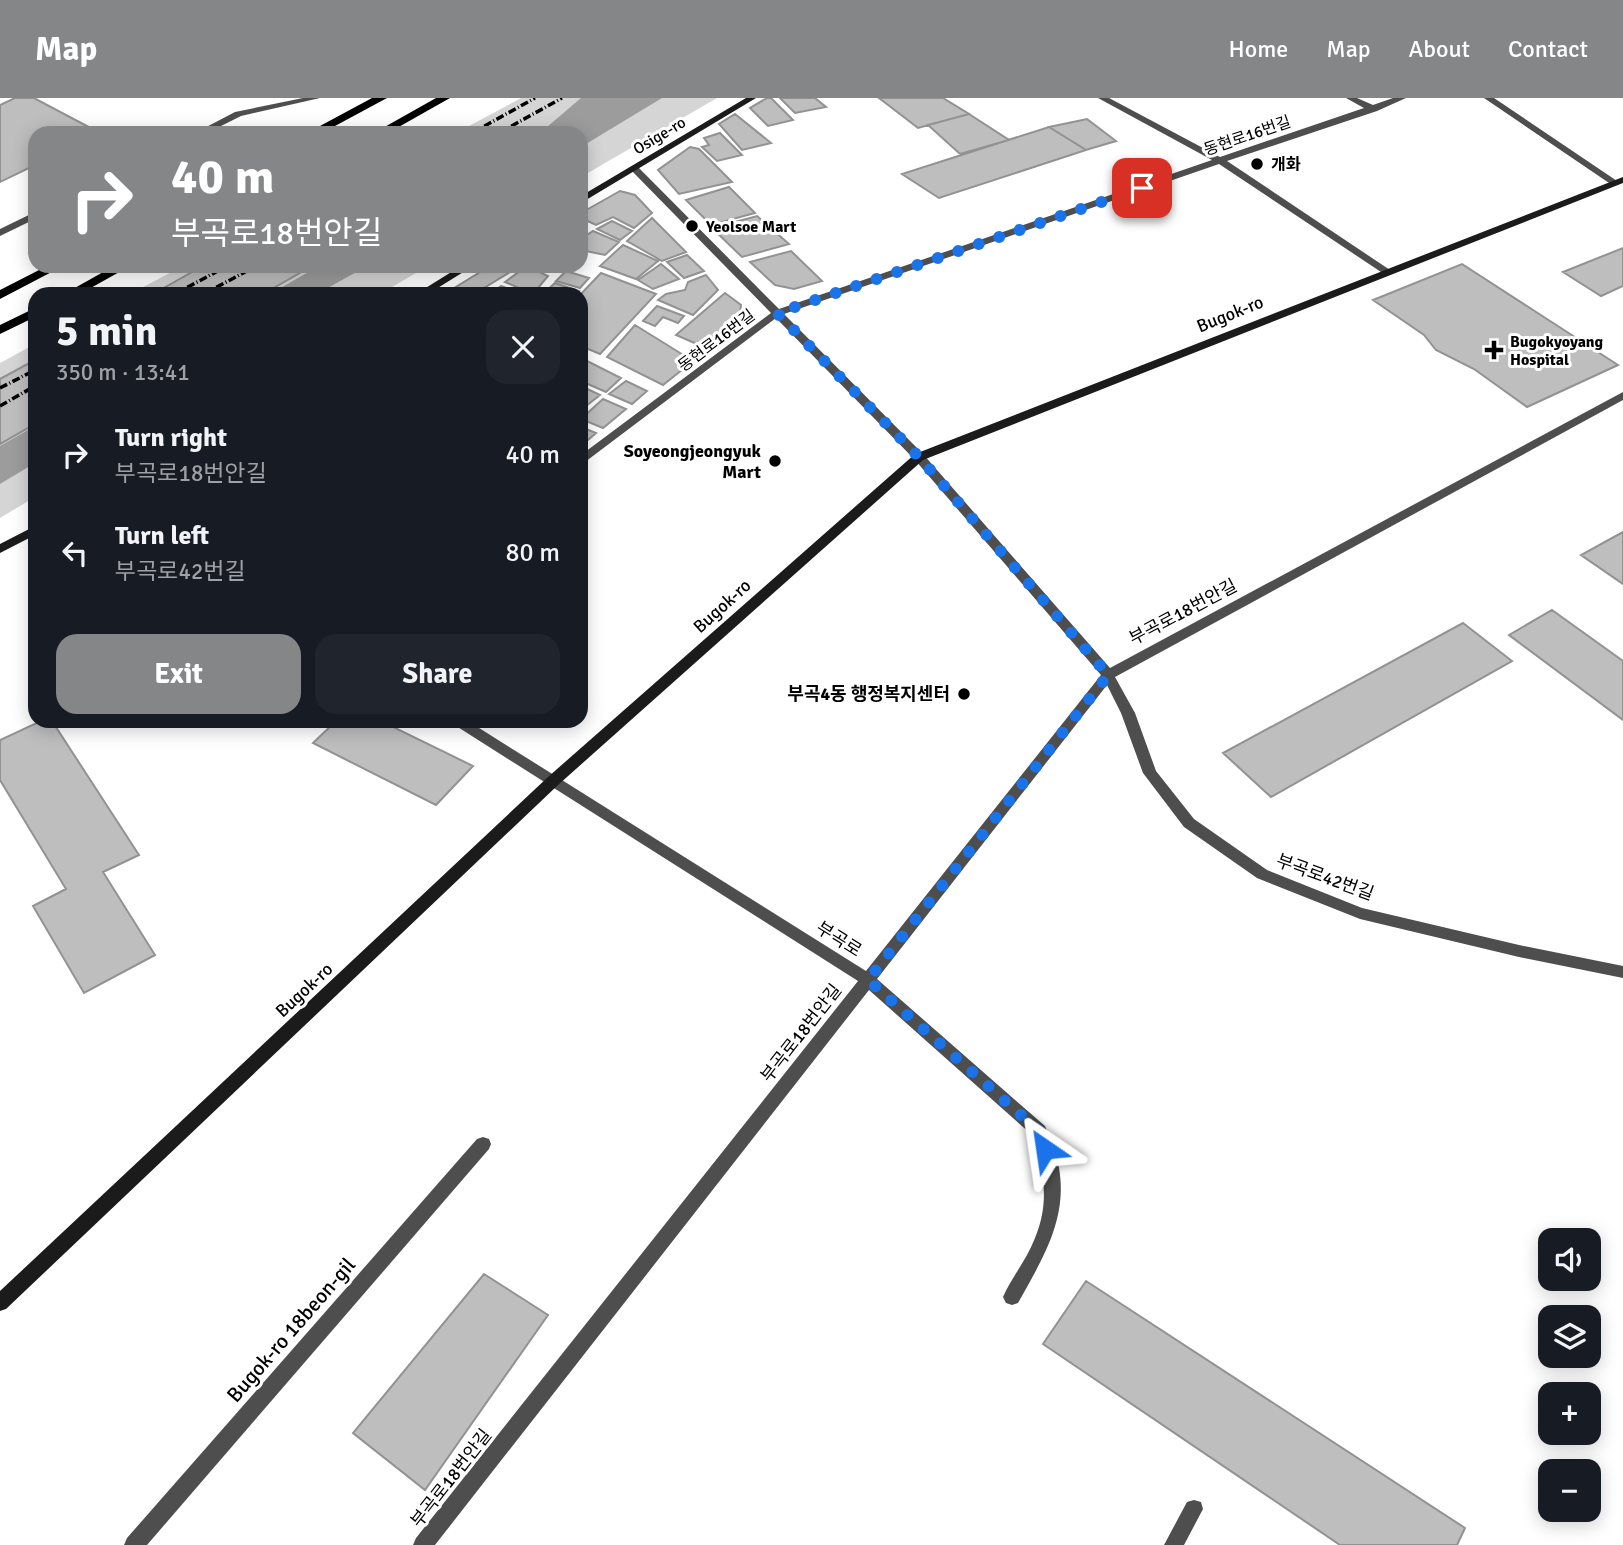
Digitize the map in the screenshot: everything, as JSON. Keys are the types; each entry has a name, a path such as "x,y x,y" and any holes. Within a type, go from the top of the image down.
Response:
{"main road":[{"path":"327,126 381,98"},
{"path":"393,126 444,98"},
{"name":"Osige-ro","path":"588,196 752,98"},
{"name":"Bugok-ro","path":"0,1303 553,781 919,457 1619,181"},
{"path":"0,295 43,273"},
{"path":"84,287 110,273"},
{"path":"433,287 456,273"},
{"path":"0,330 28,316"},
{"path":"0,549 28,534"}],"street":[{"path":"214,126 238,114 316,98"},
{"path":"1102,98 1220,161 1388,272"},
{"path":"1350,98 1374,109"},
{"name":"동현로16번길","path":"588,456 777,313 1402,98"},
{"path":"1488,98 1619,181"},
{"name":"부곡로42번길","path":"634,168 919,457 1108,675 1128,713 1150,773 1189,823 1262,874 1360,913 1623,972"},
{"path":"0,233 28,219"},
{"name":"부곡로18번안길","path":"423,1545 1108,675 1623,395"},
{"name":"부곡로","path":"469,728 868,980 1039,1131 1051,1167 1054,1203 1043,1241 1012,1297"},
{"name":"Bugok-ro 18beon-gil","path":"134,1545 483,1144"},
{"path":"1174,1545 1194,1509"}],"shaded area":[{"path":"521,98 717,98 588,173 588,126 469,126"},
{"path":"581,98 662,98 588,143 588,126 548,126"},
{"path":"170,273 416,273 392,287 143,287"},
{"path":"307,273 354,273 330,287 282,287"},
{"path":"28,348 28,501 0,518 0,363"},
{"path":"28,430 28,467 0,484 0,446"}],"building":[{"path":"15,98 34,98 87,126 28,126 28,168 0,182 0,105"},
{"path":"771,98 793,120 768,126 750,108"},
{"path":"780,98 815,98 826,107 795,113"},
{"path":"879,98 943,98 969,114 918,128"},
{"path":"735,114 771,143 742,150 719,124"},
{"path":"969,114 1009,140 960,154 928,125"},
{"path":"1087,119 1116,141 1086,150 1049,127"},
{"path":"1049,127 1086,150 939,198 902,174"},
{"path":"720,133 742,155 717,161 702,147 709,145 704,138"},
{"path":"690,147 699,149 732,182 679,194 658,170"},
{"path":"729,187 755,213 711,225 686,200"},
{"path":"620,191 635,195 652,213 634,228 613,217 596,225 588,221 588,209"},
{"path":"757,216 789,244 742,257 712,228"},
{"path":"652,218 686,252 662,261 627,241"},
{"path":"612,221 632,231 620,240 597,229"},
{"path":"593,231 619,242 605,255 588,251 588,234"},
{"path":"623,245 658,261 636,279 600,266"},
{"path":"1623,248 1623,286 1601,296 1563,272"},
{"path":"791,251 822,281 794,289 775,285 750,262"},
{"path":"687,255 704,271 684,278 667,262"},
{"path":"661,264 679,279 653,289 638,280"},
{"path":"1462,264 1618,365 1527,407 1474,369 1436,350 1424,335 1373,300"},
{"path":"190,273 300,273 275,287 166,287"},
{"path":"479,273 508,273 486,287 456,287"},
{"path":"517,273 542,273 548,276 539,287 517,287 505,282"},
{"path":"564,273 589,278 581,287 556,281"},
{"path":"601,273 656,294 600,354 588,349 588,287"},
{"path":"706,275 718,290 693,315 658,300 666,294 685,290 688,282"},
{"path":"555,283 567,287 551,287"},
{"path":"725,293 741,305 739,322 706,348 676,335"},
{"path":"657,306 684,316 678,323 663,317 655,326 643,321"},
{"path":"635,325 693,361 663,385 607,357"},
{"path":"588,362 621,378 606,392 588,384"},
{"path":"28,364 28,428 0,444 0,379"},
{"path":"626,381 647,391 632,404 609,394"},
{"path":"588,389 600,395 588,404"},
{"path":"603,399 626,409 603,428 588,422 588,413"},
{"path":"588,430 596,433 588,440"},
{"path":"1623,532 1623,584 1581,555"},
{"path":"1552,610 1623,661 1623,720 1509,635"},
{"path":"1463,623 1512,661 1271,797 1223,753"},
{"path":"28,727 57,728 139,855 103,872 155,955 84,993 33,906 66,889 0,780 0,740"},
{"path":"329,728 395,728 473,766 436,805 313,743"},
{"path":"484,1274 548,1315 425,1490 353,1433"},
{"path":"1086,1281 1465,1528 1457,1545 1340,1545 1043,1344"}],"railway":[{"path":"485,126 535,98"},
{"path":"512,126 562,98"},
{"path":"188,287 214,273"},
{"path":"217,287 243,273"},
{"path":"0,388 28,374"},
{"path":"0,406 28,390"}],"place":[{"name":"개화","path":"1257,164"},
{"name":"Yeolsoe Mart","path":"692,226"},
{"name":"Bugokyoyang Hospital","path":"1494,350"},
{"name":"Soyeongjeongyuk Mart","path":"775,461"},
{"name":"부곡4동 행정복지센터","path":"964,694"}],"route":[{"path":"1045,1149 1039,1131 868,980 1108,675 919,457 777,313 1142,188"}]}
